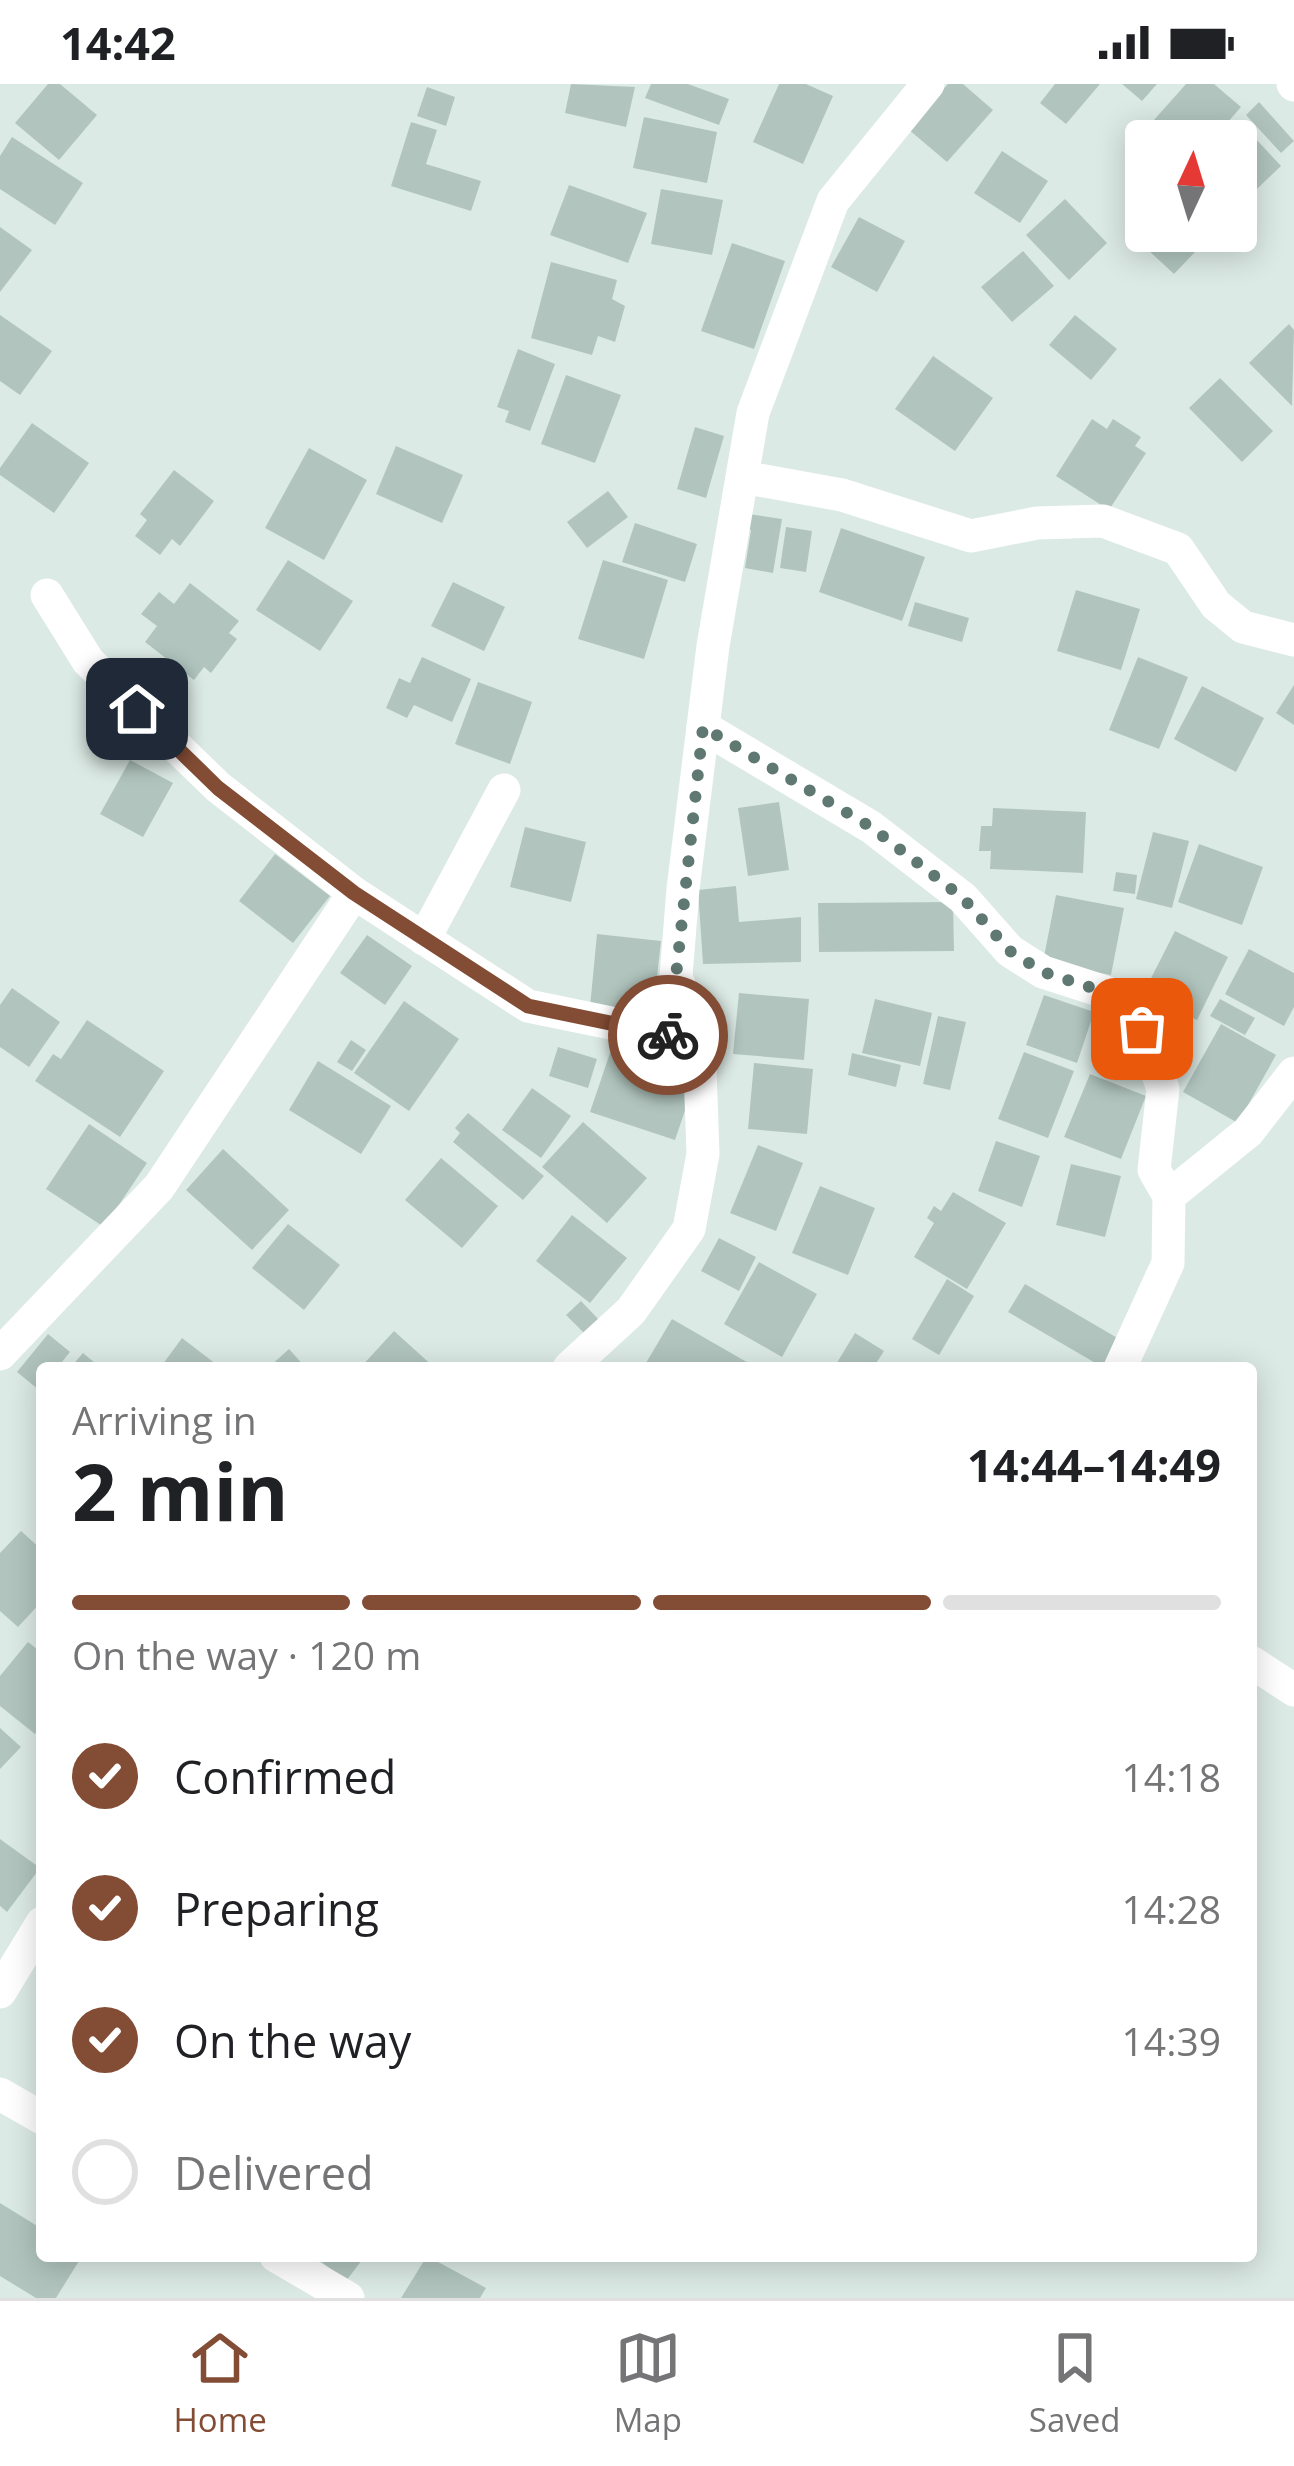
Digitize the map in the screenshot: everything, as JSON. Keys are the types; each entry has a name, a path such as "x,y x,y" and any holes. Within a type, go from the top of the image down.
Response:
{"street":[{"path":"576,1362 631,1311 689,1229 703,1154 699,1041 676,976 703,727 753,413 833,202 928,84"},
{"path":"742,477 842,494 971,536 1037,523 1103,521 1178,549 1216,605 1243,627 1294,640"},
{"path":"47,595 88,661 202,772 354,893 528,1006 699,1041"},
{"path":"703,727 871,827 963,898 1010,951 1043,972 1105,992 1142,1029 1163,1089 1154,1170 1169,1196 1168,1264 1123,1362"},
{"path":"424,939 504,790"},
{"path":"0,1354 159,1186 354,893"},
{"path":"1169,1196 1248,1132 1294,1073"},
{"path":"1257,1667 1294,1690"},
{"path":"0,1992 36,1933"},
{"path":"0,2093 36,2114"},
{"path":"286,2262 348,2298"}],"building":[{"path":"48,84 60,84 97,115 59,160 15,123"},
{"path":"571,84 635,87 626,127 565,113"},
{"path":"651,84 688,84 729,99 719,125 645,98"},
{"path":"779,84 806,84 833,96 803,164 753,142"},
{"path":"948,84 963,84 993,110 947,162 908,129"},
{"path":"1055,84 1100,84 1066,124 1040,103"},
{"path":"1122,84 1157,84 1142,101"},
{"path":"1186,84 1214,84 1241,107 1230,120 1154,120"},
{"path":"427,87 455,97 446,126 417,116"},
{"path":"1259,102 1294,141 1281,153 1257,127 1257,120 1246,115"},
{"path":"644,117 717,132 707,183 633,168"},
{"path":"411,122 437,130 426,164 481,181 471,211 391,186"},
{"path":"12,137 83,183 55,225 0,189 0,156"},
{"path":"1257,140 1281,166 1257,189"},
{"path":"1002,151 1048,181 1020,223 974,193"},
{"path":"569,185 647,213 628,263 550,235"},
{"path":"661,189 723,200 712,255 651,244"},
{"path":"1065,199 1107,243 1069,280 1026,235"},
{"path":"859,217 905,241 877,292 831,267"},
{"path":"0,227 32,250 0,292"},
{"path":"732,243 785,261 754,349 701,331"},
{"path":"1023,251 1054,286 1012,322 981,287"},
{"path":"1150,252 1195,252 1174,274"},
{"path":"551,262 617,280 612,299 625,306 615,342 598,336 592,355 531,338"},
{"path":"0,315 52,351 20,395 0,381"},
{"path":"1075,315 1117,349 1091,380 1049,345"},
{"path":"1289,324 1294,330 1292,406 1249,363"},
{"path":"518,349 555,364 530,431 505,422 509,411 497,407"},
{"path":"933,356 993,398 955,451 895,409"},
{"path":"566,375 621,395 595,463 541,444"},
{"path":"1220,378 1273,431 1242,462 1189,408"},
{"path":"1092,419 1107,429 1113,419 1141,437 1135,446 1146,453 1109,510 1056,476"},
{"path":"32,423 89,463 54,513 0,475 0,468"},
{"path":"695,427 724,436 706,498 677,489"},
{"path":"396,446 463,475 442,523 376,494"},
{"path":"309,448 367,480 324,560 265,528"},
{"path":"174,470 214,501 180,546 172,539 160,555 135,536 147,520 140,514"},
{"path":"608,491 628,517 587,548 567,522"},
{"path":"749,514 782,519 773,573 745,568"},
{"path":"635,523 697,544 685,582 622,562"},
{"path":"786,527 812,531 806,572 780,568"},
{"path":"841,528 925,557 902,621 819,592"},
{"path":"288,560 353,601 320,651 256,610"},
{"path":"603,560 668,580 644,659 578,639"},
{"path":"453,582 505,607 484,651 431,626"},
{"path":"190,583 239,621 229,633 237,639 211,673 204,667 194,680 145,642 157,626 141,614 159,592 174,604"},
{"path":"1076,590 1140,609 1121,670 1057,651"},
{"path":"915,602 969,618 962,642 908,626"},
{"path":"422,657 471,679 452,722 414,705 407,718 386,708 399,678 410,683"},
{"path":"1138,657 1188,677 1159,749 1109,730"},
{"path":"478,682 532,702 510,764 455,744"},
{"path":"1294,685 1294,725 1276,713"},
{"path":"1202,686 1264,718 1236,772 1174,739"},
{"path":"130,760 173,783 143,837 100,814"},
{"path":"779,802 789,870 748,876 738,808"},
{"path":"993,808 1086,812 1083,873 990,869 991,851 979,851 981,826 992,826"},
{"path":"525,827 586,842 571,902 510,887"},
{"path":"1153,832 1189,841 1172,908 1136,899"},
{"path":"1199,844 1263,867 1242,925 1178,902"},
{"path":"275,854 330,896 293,943 239,901"},
{"path":"1116,872 1137,875 1135,894 1113,891"},
{"path":"736,886 739,922 801,917 801,962 703,964 698,890"},
{"path":"1056,895 1124,908 1111,975 1043,962"},
{"path":"953,902 954,951 819,952 818,903"},
{"path":"1175,931 1228,957 1197,1020 1143,994"},
{"path":"597,934 661,941 653,1013 590,1007"},
{"path":"367,935 412,966 385,1005 340,973"},
{"path":"1249,949 1294,973 1294,1007 1284,1026 1225,994"},
{"path":"12,988 60,1022 29,1067 0,1047 0,1005"},
{"path":"739,993 809,999 804,1060 733,1054"},
{"path":"1044,995 1094,1012 1077,1063 1026,1045"},
{"path":"875,999 932,1013 920,1066 862,1053"},
{"path":"1220,999 1255,1018 1245,1035 1210,1016"},
{"path":"404,1001 459,1039 409,1111 354,1073"},
{"path":"938,1016 966,1022 950,1090 923,1084"},
{"path":"87,1020 164,1071 120,1137 35,1081 53,1054 61,1059"},
{"path":"1221,1024 1276,1055 1238,1123 1183,1092"},
{"path":"351,1040 366,1050 352,1071 337,1062"},
{"path":"558,1047 597,1059 588,1088 549,1076"},
{"path":"1024,1052 1074,1071 1048,1138 998,1119"},
{"path":"610,1053 695,1081 675,1140 590,1112"},
{"path":"852,1053 901,1065 896,1087 848,1075"},
{"path":"318,1061 391,1106 361,1154 289,1110"},
{"path":"754,1063 813,1069 807,1134 748,1129"},
{"path":"1090,1074 1146,1096 1121,1159 1064,1137"},
{"path":"532,1088 571,1116 541,1158 502,1130"},
{"path":"468,1113 544,1176 523,1200 453,1142 460,1133 455,1128"},
{"path":"583,1122 647,1178 607,1223 542,1167"},
{"path":"89,1124 147,1163 104,1227 46,1189"},
{"path":"996,1141 1040,1156 1022,1207 978,1191"},
{"path":"758,1145 803,1163 776,1231 730,1213"},
{"path":"223,1149 289,1210 252,1250 186,1190"},
{"path":"441,1158 498,1206 462,1248 405,1200"},
{"path":"1071,1164 1121,1176 1105,1237 1056,1225"},
{"path":"820,1186 875,1208 848,1275 792,1253"},
{"path":"953,1192 1006,1223 967,1289 914,1257 934,1223 927,1218 934,1206 941,1211"},
{"path":"572,1215 627,1258 590,1303 536,1261"},
{"path":"288,1224 340,1265 304,1310 252,1268"},
{"path":"719,1238 756,1257 739,1291 701,1271"},
{"path":"759,1262 817,1294 782,1357 724,1324"},
{"path":"947,1279 974,1296 939,1355 912,1339"},
{"path":"1025,1284 1126,1343 1109,1362 1094,1362 1008,1312"},
{"path":"581,1301 602,1323 588,1337 566,1315"},
{"path":"672,1319 747,1362 647,1362"},
{"path":"394,1331 428,1362 366,1362"},
{"path":"855,1333 884,1351 877,1362 837,1362"},
{"path":"48,1334 70,1352 62,1362 36,1362 36,1388 17,1372"},
{"path":"182,1338 213,1362 164,1362"},
{"path":"289,1349 301,1362 275,1362"},
{"path":"21,1531 36,1545 36,1608 18,1627 0,1611 0,1553"},
{"path":"28,1642 36,1648 35,1734 0,1706 0,1676"},
{"path":"0,1728 21,1747 0,1769"},
{"path":"0,1839 36,1865 36,1873 7,1912 0,1906"},
{"path":"0,2203 36,2225 36,2262 78,2262 56,2298 36,2298 0,2276"},
{"path":"322,2262 360,2262 346,2281"},
{"path":"423,2262 438,2262 486,2288 480,2298 401,2298"}],"way so far":[{"path":"668,1035 699,1041 676,976 703,727 871,827 963,898 1010,951 1043,972 1105,992 1142,1029"}],"route":[{"path":"137,709 218,788 354,893 528,1006 668,1035"}]}
